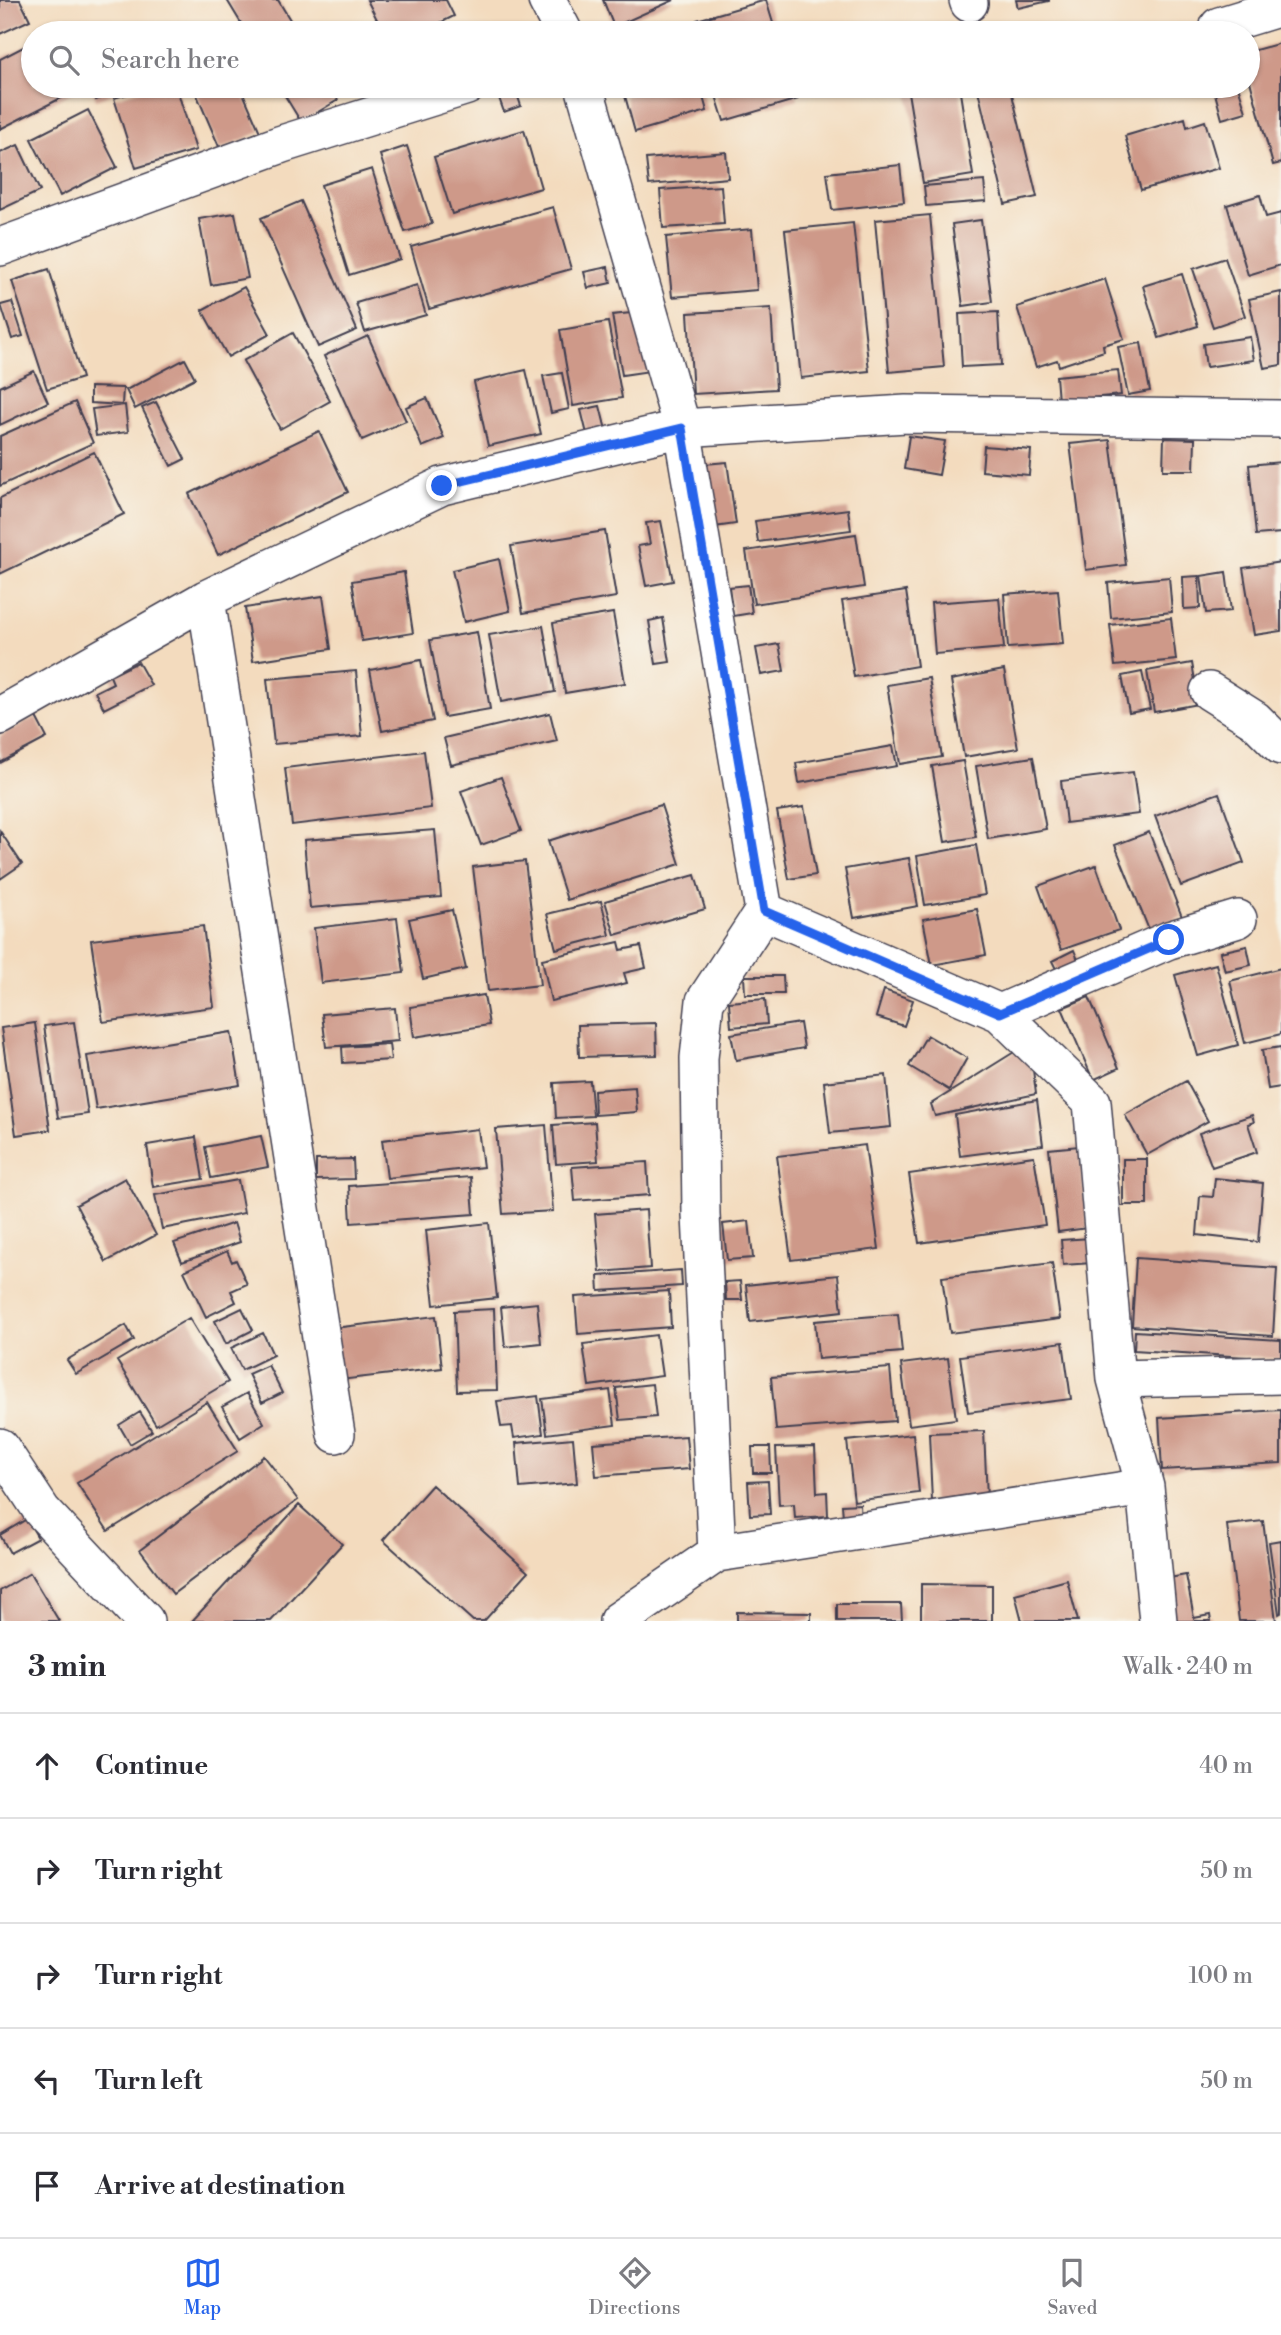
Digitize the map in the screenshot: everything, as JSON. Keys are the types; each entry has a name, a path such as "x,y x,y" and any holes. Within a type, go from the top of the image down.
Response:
{"street":[{"path":"547,0 558,21"},
{"path":"1235,21 1281,7"},
{"path":"0,247 282,144 429,98"},
{"path":"587,98 682,428 764,911 705,1001 699,1058 701,1215 717,1553"},
{"path":"0,716 206,599 442,486 682,428 905,414 1281,419"},
{"path":"206,599 336,1434"},
{"path":"1209,691 1255,720 1281,746"},
{"path":"764,911 1000,1013 1092,1102 1116,1378 1145,1487 1157,1621"},
{"path":"1000,1013 1169,940 1238,919"},
{"path":"1116,1378 1281,1376"},
{"path":"0,1447 42,1511 145,1621"},
{"path":"618,1621 717,1553 1145,1487"}],"building":[{"path":"0,0 20,0 30,20 21,21 21,24 0,34"},
{"path":"227,0 278,0 291,21 240,21"},
{"path":"367,0 446,0 454,16 444,21 378,21"},
{"path":"603,0 674,0 627,21 612,21"},
{"path":"766,0 772,21 697,21"},
{"path":"1016,0 1049,0 1049,1 1018,8"},
{"path":"1281,43 1281,163 1273,165 1255,98 1260,98 1260,49"},
{"path":"21,48 21,98 61,98 0,129 0,59"},
{"path":"114,98 180,98 196,150 136,168"},
{"path":"198,98 245,98 260,132 220,149"},
{"path":"286,98 337,98 338,100 301,122"},
{"path":"499,98 518,98 521,106 504,112"},
{"path":"626,98 703,98 707,111 635,132"},
{"path":"717,98 798,98 798,99 724,121"},
{"path":"909,98 961,98 973,175 923,183"},
{"path":"980,98 1013,98 1037,197 1005,204"},
{"path":"1216,98 1242,98 1246,112 1222,119"},
{"path":"88,110 117,167 60,196 31,139"},
{"path":"1185,118 1187,127 1205,121 1219,168 1141,190 1125,136"},
{"path":"524,130 541,188 452,214 434,157"},
{"path":"18,145 40,191 0,210 0,153"},
{"path":"407,146 432,224 405,232 380,155"},
{"path":"726,152 728,178 649,185 646,159"},
{"path":"900,165 904,202 832,210 827,173"},
{"path":"372,169 400,259 349,275 321,185"},
{"path":"984,181 986,201 926,206 924,186"},
{"path":"721,186 724,224 663,228 660,190"},
{"path":"1260,195 1266,217 1281,213 1281,265 1248,275 1227,205"},
{"path":"301,201 357,330 318,347 261,218"},
{"path":"553,207 571,269 429,309 411,247"},
{"path":"235,213 248,278 211,285 199,219"},
{"path":"930,215 944,367 889,372 875,220"},
{"path":"981,220 992,302 963,306 952,224"},
{"path":"853,223 869,371 801,378 785,230"},
{"path":"752,229 757,290 672,297 666,237"},
{"path":"1225,258 1245,316 1213,327 1193,269"},
{"path":"608,267 611,283 588,288 584,272"},
{"path":"49,269 82,378 47,389 12,281"},
{"path":"1182,274 1198,326 1159,338 1143,286"},
{"path":"1105,279 1124,339 1103,345 1104,351 1059,366 1057,360 1036,367 1017,307"},
{"path":"417,285 426,315 365,332 356,303"},
{"path":"244,287 270,334 228,357 202,310"},
{"path":"1281,292 1281,365 1264,368 1249,299"},
{"path":"12,302 23,336 12,339 1,305"},
{"path":"771,308 776,389 693,394 688,313"},
{"path":"641,312 650,371 622,375 612,315"},
{"path":"998,312 1001,365 962,367 959,314"},
{"path":"608,322 622,398 573,406 560,330"},
{"path":"293,333 330,401 280,429 243,361"},
{"path":"368,336 406,421 362,440 324,356"},
{"path":"1250,337 1254,360 1206,367 1203,344"},
{"path":"1141,343 1150,391 1128,395 1118,347"},
{"path":"185,359 195,378 135,409 126,390"},
{"path":"526,370 541,434 488,446 474,382"},
{"path":"1118,370 1121,395 1058,401 1056,376"},
{"path":"34,371 48,402 0,425 0,387"},
{"path":"562,373 569,409 551,413 543,376"},
{"path":"90,387 123,388 122,405 90,403"},
{"path":"427,398 444,438 422,447 406,407"},
{"path":"75,402 93,443 0,486 0,436"},
{"path":"156,402 185,459 171,466 142,408"},
{"path":"125,405 128,432 96,436 92,409"},
{"path":"600,406 606,430 587,434 581,410"},
{"path":"319,431 348,492 218,555 189,494"},
{"path":"909,436 945,441 939,475 904,469"},
{"path":"1164,438 1195,439 1194,470 1163,470"},
{"path":"1110,440 1126,565 1086,570 1070,444"},
{"path":"984,446 1031,450 1029,475 982,471"},
{"path":"94,452 124,514 0,574 0,498"},
{"path":"727,462 736,524 714,527 705,464"},
{"path":"1281,462 1281,533 1256,535 1249,465"},
{"path":"848,509 851,530 758,542 755,521"},
{"path":"661,521 673,581 646,586 638,546 650,544 646,523"},
{"path":"605,531 616,597 523,613 511,546"},
{"path":"856,534 864,587 754,604 746,551"},
{"path":"499,559 510,611 464,622 452,570"},
{"path":"1281,562 1281,631 1254,635 1243,568"},
{"path":"404,572 413,633 362,641 352,581"},
{"path":"1226,572 1231,611 1206,613 1201,576"},
{"path":"1199,576 1200,608 1184,609 1183,577"},
{"path":"1169,577 1172,612 1111,618 1108,583"},
{"path":"748,585 752,613 733,616 729,587"},
{"path":"1058,590 1063,644 1008,648 1004,594"},
{"path":"906,591 917,666 854,677 842,601"},
{"path":"323,596 331,649 253,661 245,608"},
{"path":"999,598 1004,648 935,654 931,603"},
{"path":"613,613 625,683 565,693 553,623"},
{"path":"663,618 670,662 656,664 649,621"},
{"path":"1171,618 1176,660 1115,666 1110,625"},
{"path":"543,626 555,692 501,702 489,635"},
{"path":"477,632 490,709 444,717 430,640"},
{"path":"779,644 784,671 761,675 756,648"},
{"path":"421,660 433,721 382,731 370,670"},
{"path":"138,662 151,685 104,709 95,692 113,683 110,676"},
{"path":"1192,663 1199,704 1154,712 1147,671"},
{"path":"1004,670 1018,748 964,757 951,680"},
{"path":"356,671 362,736 274,744 267,679"},
{"path":"1142,672 1150,709 1129,713 1122,676"},
{"path":"929,678 942,757 900,764 887,685"},
{"path":"550,713 557,741 451,765 444,738"},
{"path":"36,717 47,738 0,763 0,736"},
{"path":"893,746 897,766 799,783 796,763"},
{"path":"424,751 431,808 292,825 285,768"},
{"path":"1033,757 1046,829 988,839 976,766"},
{"path":"963,761 976,837 945,842 932,766"},
{"path":"1133,772 1139,814 1066,823 1061,781"},
{"path":"501,777 521,831 481,845 461,791"},
{"path":"1219,793 1244,863 1181,886 1155,816"},
{"path":"661,805 680,864 567,900 548,841"},
{"path":"804,807 816,875 789,879 777,811"},
{"path":"435,830 441,897 310,908 304,840"},
{"path":"0,831 22,864 0,879"},
{"path":"1149,832 1182,917 1149,930 1115,845"},
{"path":"976,845 985,895 925,905 917,856"},
{"path":"909,858 918,906 854,918 845,869"},
{"path":"525,861 540,985 488,991 473,867"},
{"path":"1096,865 1119,930 1061,950 1038,886"},
{"path":"695,875 705,909 615,935 605,901"},
{"path":"601,901 610,935 556,949 547,914"},
{"path":"977,909 986,955 932,965 923,919"},
{"path":"452,910 466,969 423,979 409,919"},
{"path":"397,918 404,973 321,983 314,928"},
{"path":"203,926 214,1007 103,1022 91,940"},
{"path":"619,942 621,950 641,946 646,968 624,973 627,983 551,1001 542,959"},
{"path":"1247,946 1251,965 1225,971 1220,952"},
{"path":"1074,950 1080,965 1059,975 1052,961"},
{"path":"1216,964 1238,1045 1198,1056 1175,975"},
{"path":"1281,968 1281,1034 1245,1043 1230,981"},
{"path":"744,976 783,976 784,994 745,994"},
{"path":"884,990 913,1000 904,1026 876,1017"},
{"path":"484,995 489,1025 414,1037 410,1007"},
{"path":"1089,997 1119,1068 1093,1080 1062,1008"},
{"path":"765,999 767,1024 731,1027 729,1002"},
{"path":"395,1008 398,1041 326,1047 322,1014"},
{"path":"74,1022 88,1114 58,1118 44,1026"},
{"path":"35,1023 50,1130 16,1135 1,1028"},
{"path":"656,1023 657,1055 579,1057 578,1025"},
{"path":"800,1023 804,1048 736,1060 731,1034"},
{"path":"231,1032 240,1085 96,1109 87,1056"},
{"path":"927,1035 967,1058 949,1090 909,1066"},
{"path":"389,1044 391,1060 343,1063 342,1047"},
{"path":"1281,1047 1281,1087 1268,1089 1262,1050"},
{"path":"1019,1049 1033,1070 1036,1094 935,1116 931,1104"},
{"path":"886,1075 891,1127 830,1133 824,1082"},
{"path":"590,1081 593,1116 556,1118 554,1083"},
{"path":"1186,1081 1208,1121 1147,1155 1125,1115"},
{"path":"635,1087 637,1112 595,1115 594,1090"},
{"path":"1037,1100 1043,1145 960,1156 955,1115"},
{"path":"1252,1115 1254,1122 1248,1124 1257,1152 1212,1167 1199,1133"},
{"path":"595,1122 598,1161 556,1164 553,1125"},
{"path":"546,1125 553,1211 503,1214 496,1129"},
{"path":"478,1129 483,1167 387,1178 382,1140"},
{"path":"261,1136 268,1167 211,1178 205,1147"},
{"path":"196,1137 203,1179 153,1187 147,1145"},
{"path":"865,1145 879,1249 791,1260 777,1156"},
{"path":"1079,1146 1088,1228 1058,1232 1049,1149"},
{"path":"1034,1156 1045,1225 919,1243 909,1174"},
{"path":"353,1159 354,1179 316,1180 316,1160"},
{"path":"1123,1159 1147,1159 1147,1205 1123,1205"},
{"path":"647,1162 649,1195 575,1201 572,1167"},
{"path":"471,1177 474,1214 351,1223 349,1186"},
{"path":"125,1178 156,1235 106,1262 76,1205"},
{"path":"1215,1178 1263,1183 1258,1242 1197,1235 1200,1196 1213,1197"},
{"path":"238,1180 244,1213 162,1229 155,1195"},
{"path":"646,1210 650,1268 600,1272 595,1214"},
{"path":"749,1221 753,1258 727,1260 723,1224"},
{"path":"234,1223 240,1242 182,1262 174,1243"},
{"path":"489,1223 497,1298 434,1305 426,1230"},
{"path":"1091,1238 1092,1263 1063,1265 1061,1240"},
{"path":"227,1251 232,1262 236,1260 247,1284 231,1291 236,1302 206,1317 184,1271"},
{"path":"1136,1258 1277,1268 1273,1336 1132,1326"},
{"path":"1052,1263 1060,1319 950,1333 942,1277"},
{"path":"681,1270 682,1286 599,1291 598,1276"},
{"path":"838,1275 842,1311 750,1322 746,1285"},
{"path":"740,1281 742,1300 726,1300 725,1282"},
{"path":"669,1291 671,1327 578,1334 575,1297"},
{"path":"537,1303 541,1343 505,1347 501,1307"},
{"path":"242,1308 253,1330 226,1344 215,1321"},
{"path":"494,1309 497,1390 457,1391 454,1311"},
{"path":"898,1314 902,1352 818,1359 815,1321"},
{"path":"436,1316 442,1368 340,1380 334,1328"},
{"path":"189,1318 228,1382 156,1425 117,1361"},
{"path":"126,1325 134,1340 76,1374 67,1360"},
{"path":"1135,1331 1281,1340 1281,1359 1134,1350"},
{"path":"263,1333 273,1355 242,1370 231,1348"},
{"path":"656,1335 662,1376 589,1386 583,1344"},
{"path":"1063,1342 1071,1399 968,1412 960,1356"},
{"path":"948,1358 956,1419 909,1425 901,1364"},
{"path":"268,1365 282,1393 262,1403 248,1374"},
{"path":"890,1368 895,1421 776,1430 771,1377"},
{"path":"652,1384 656,1417 620,1420 616,1388"},
{"path":"610,1390 615,1425 547,1434 542,1399"},
{"path":"247,1393 264,1423 240,1438 222,1407"},
{"path":"538,1396 543,1434 514,1438 512,1426 501,1427 497,1401"},
{"path":"207,1402 238,1451 108,1531 77,1483"},
{"path":"1281,1410 1281,1463 1162,1470 1159,1418"},
{"path":"140,1412 152,1431 130,1444 119,1425"},
{"path":"984,1431 987,1498 932,1501 929,1433"},
{"path":"913,1434 919,1493 854,1501 847,1441"},
{"path":"686,1436 689,1469 596,1476 593,1443"},
{"path":"573,1438 577,1483 520,1488 516,1443"},
{"path":"752,1447 770,1447 771,1473 753,1473"},
{"path":"815,1447 817,1493 827,1492 828,1516 795,1518 794,1504 779,1505 776,1448"},
{"path":"264,1456 298,1500 173,1594 140,1550"},
{"path":"768,1481 770,1514 750,1515 748,1482"},
{"path":"432,1485 528,1572 484,1621 473,1621 383,1540"},
{"path":"860,1504 861,1527 844,1528 842,1505"},
{"path":"299,1505 342,1544 271,1621 192,1621"},
{"path":"27,1519 38,1538 10,1553 0,1535"},
{"path":"1263,1521 1276,1621 1239,1621 1227,1525"},
{"path":"1281,1540 1281,1613 1279,1614 1269,1542"},
{"path":"30,1573 59,1621 0,1621 0,1591"},
{"path":"1186,1575 1194,1618 1210,1615 1211,1621 1172,1621 1164,1579"},
{"path":"1067,1580 1078,1621 1022,1621 1015,1594"},
{"path":"921,1584 992,1585 992,1621 921,1621"},
{"path":"837,1604 901,1604 902,1621 837,1621"},
{"path":"737,1612 811,1613 811,1621 737,1621"}],"route":[{"path":"442,486 682,428 764,911 1000,1013 1169,940"}]}
